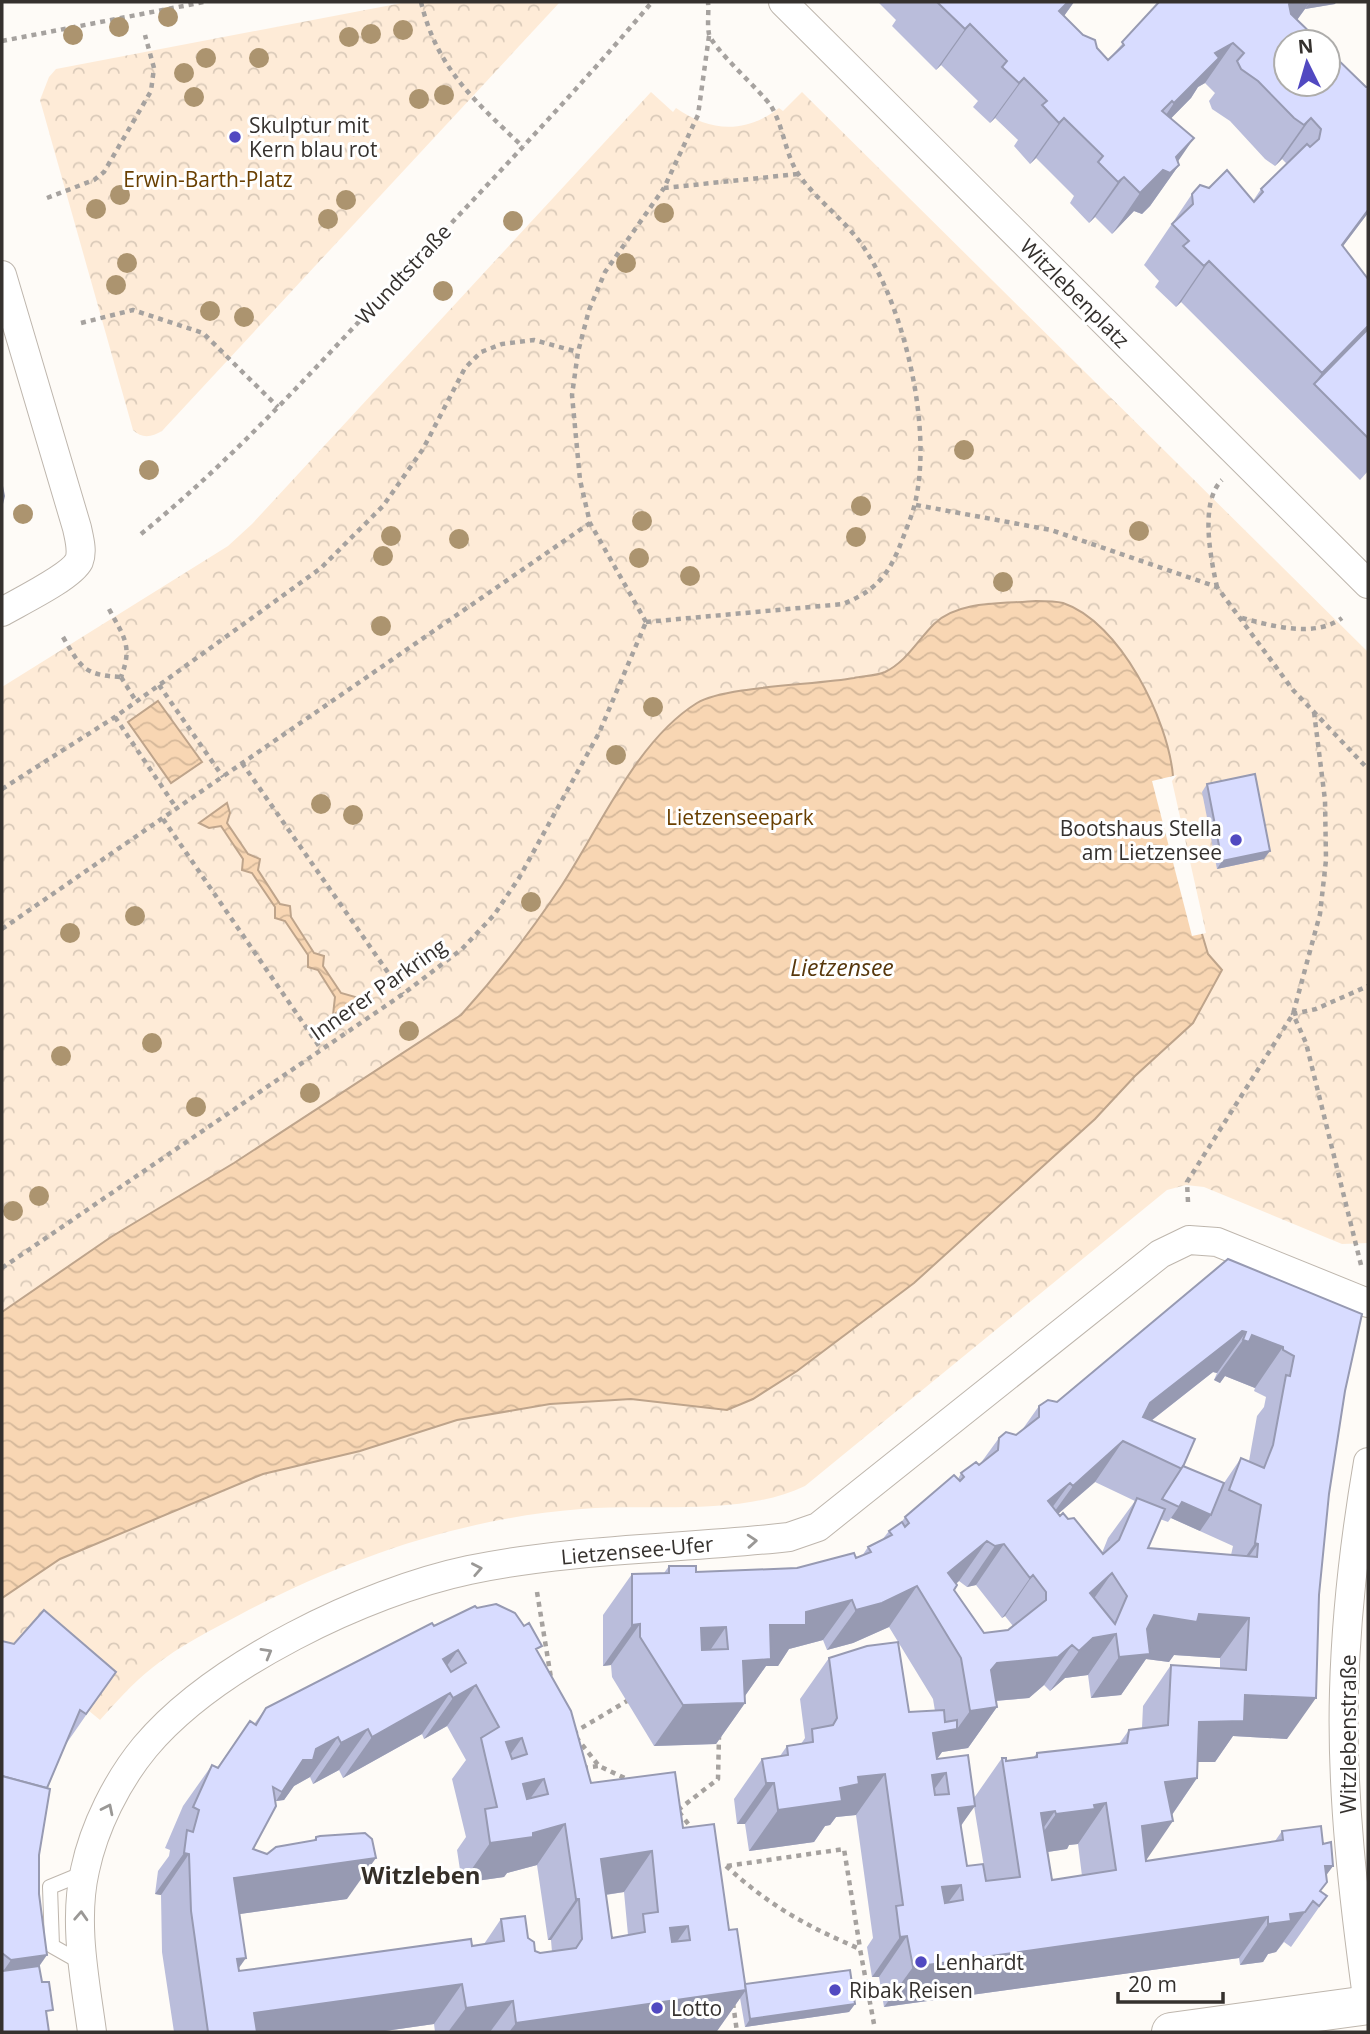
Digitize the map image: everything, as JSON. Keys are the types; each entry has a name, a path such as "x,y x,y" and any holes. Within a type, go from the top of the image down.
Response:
{"main road":[{"path":"1171,2032 1368,2005"}],"street":[{"name":"Witzlebenplatz","path":"783,2 1368,584"},
{"path":"2,275 77,528 79,562 67,573 2,612"},
{"name":"Lietzensee-Ufer","path":"92,2032 80,1924 84,1873 92,1842 124,1775 172,1719 216,1685 271,1650 376,1598 429,1580 512,1563 604,1551 778,1539 818,1527 1160,1254 1189,1240 1217,1242 1368,1303"},
{"name":"Witzlebenstraße","path":"1368,1462 1353,1553 1344,1692 1349,1848 1368,2005"}],"path":[{"path":"2,41 204,2"},
{"path":"421,2 437,50 455,79 523,147"},
{"name":"Wundtstraße","path":"141,534 191,494 278,407 523,147 652,2"},
{"path":"708,2 709,36 698,115 664,188 605,272 589,310 578,352 572,395 574,430 590,523 646,622 843,604 866,594 888,574 916,505 919,449 916,402 906,345 880,273 859,240 798,174 771,107 709,36"},
{"path":"47,198 94,180 104,172 151,91 154,68 145,35"},
{"path":"664,188 798,174"},
{"path":"81,323 133,310 202,333 278,407"},
{"path":"2,789 115,717 321,568 383,506 423,449 465,368 481,352 502,344 534,340 578,352"},
{"path":"1243,461 1215,487 1210,507 1208,534 1217,587 1293,690 1368,769"},
{"path":"916,505 1051,530 1217,587"},
{"path":"2,929 590,523"},
{"path":"109,609 125,638 129,655 121,677"},
{"path":"1241,618 1273,626 1307,628 1331,626 1342,618"},
{"name":"Innerer Parkring","path":"2,1268 462,950 494,915 519,878 599,733 646,622"},
{"path":"63,637 80,667 96,676 121,677"},
{"path":"121,677 136,701"},
{"path":"159,685 223,777"},
{"path":"1188,1202 1187,1182 1293,1014 1320,914 1326,860 1325,800 1314,711"},
{"path":"115,717 177,809"},
{"path":"242,763 402,994"},
{"path":"163,819 321,1049"},
{"path":"1293,1014 1316,1009 1368,986"},
{"path":"1293,1014 1306,1043 1361,1265"},
{"path":"537,1592 552,1682"},
{"path":"565,1736 627,1701"},
{"path":"569,1724 599,1766 635,1783"},
{"path":"678,1810 718,1780 719,1731"},
{"path":"577,1769 599,1766"},
{"path":"667,1803 678,1810 698,1838"},
{"path":"715,1867 844,1849 874,2024"},
{"path":"726,1866 756,1893 803,1924 860,1949"},
{"path":"731,1991 737,2032"}],"green space":[{"name":"Erwin-Barth-Platz","path":"407,2 560,2 162,431 147,436 136,433 40,100 49,77 56,69"},
{"name":"Lietzenseepark","path":"651,92 673,112 676,108 702,122 728,127 753,122 779,108 783,111 802,92 1368,652 1368,1243 1342,1244 1204,1187 1186,1185 1167,1190 805,1486 779,1496 724,1505 581,1509 537,1514 449,1531 407,1544 323,1575 196,1638 145,1674 100,1720 2,1639 2,687 228,546 252,524"}],"water":[{"name":"Lietzensee","path":"1036,601 1063,603 1084,614 1104,630 1138,675 1162,728 1169,753 1173,776 1168,779 1202,934 1208,954 1222,970 1193,1023 1135,1076 1095,1119 914,1283 797,1371 753,1399 727,1410 631,1399 550,1404 457,1420 360,1451 263,1474 60,1559 2,1598 2,1312 111,1237 234,1163 461,1015 551,902 638,762 676,719 697,703 710,697 749,689 881,673 899,663 944,616 968,607"},
{"path":"158,701 202,762 171,783 128,722"},
{"path":"227,803 230,813 227,823 248,854 260,859 258,870 280,904 290,906 291,917 314,953 324,956 323,966 341,993 359,998 333,1015 335,997 318,970 308,967 308,955 285,921 275,918 275,907 252,873 242,870 243,859 221,826 209,828 199,823"}],"pier":[{"path":"1177,775 1172,781 1206,933 1192,936 1152,781"}],"building":[{"path":"937,2 1068,2 1059,11 1083,35 1095,40 1097,48 1108,60 1124,45 1122,42 1159,2 1294,2 1289,4 1291,14 1306,28 1272,28 1272,95 1241,69 1237,61 1244,53 1233,43 1215,53 1219,58 1174,103 1172,101 1162,111 1194,138 1176,157 1179,165 1170,173 1163,170 1140,193 1124,177 1118,182 1098,162 1103,156 1064,118 1059,123 1042,105 1047,101 1024,78 1019,83 1002,67 1007,61 970,24 965,29"},
{"path":"1342,64 1368,87 1368,210 1342,245 1368,279 1368,326 1322,373 1209,261 1204,266 1183,246 1189,241 1172,224 1193,204 1192,194 1200,185 1209,188 1227,170 1254,202 1263,192 1261,189 1307,144 1310,147 1319,139 1321,129 1311,118 1304,125 1275,98 1342,98"},
{"path":"1368,329 1368,438 1314,384"},
{"name":"Bootshaus Stella am Lietzensee","path":"1255,774 1270,851 1222,861 1207,784"},
{"path":"1228,1259 1362,1314 1345,1391 1329,1494 1319,1595 1316,1698 1245,1695 1244,1721 1199,1722 1197,1778 1165,1782 1173,1821 1142,1826 1146,1861 1283,1840 1282,1831 1321,1826 1323,1844 1331,1842 1333,1866 1325,1866 1327,1882 1320,1891 1327,1896 1319,1906 1313,1901 1305,1912 1290,1914 1291,1921 1268,1924 1268,1917 913,1967 907,1936 900,1937 896,1906 903,1905 885,1774 858,1777 859,1784 840,1788 842,1801 778,1810 774,1783 766,1783 762,1759 788,1755 787,1746 813,1742 812,1729 833,1725 837,1718 829,1658 867,1646 898,1642 909,1712 944,1710 945,1722 957,1720 957,1729 933,1733 937,1759 968,1755 975,1806 958,1808 967,1866 983,1864 986,1881 1020,1877 1002,1758 1006,1758 1006,1761 1037,1757 1037,1753 1127,1743 1129,1730 1168,1725 1171,1665 1246,1670 1249,1618 1199,1614 1197,1622 1154,1615 1147,1629 1150,1654 1119,1657 1116,1634 1093,1638 1079,1651 1072,1645 1058,1657 997,1663 991,1670 997,1707 970,1711 961,1658 917,1586 882,1603 856,1610 852,1600 806,1612 806,1625 770,1625 771,1659 743,1661 745,1703 683,1705 640,1637 640,1624 632,1625 632,1574 669,1573 669,1566 696,1566 696,1572 797,1568 854,1553 856,1558 871,1552 868,1547 892,1535 889,1531 902,1522 905,1527 909,1523 905,1517 954,1475 960,1481 964,1477 961,1473 976,1462 979,1465 998,1450 999,1438 1006,1432 1016,1435 1039,1417 1039,1406 1048,1400 1057,1402","holes":["1242,1331 1246,1332 1243,1340 1249,1342 1252,1335 1283,1347 1283,1350 1294,1356 1290,1376 1286,1375 1273,1445 1264,1468 1241,1458 1229,1490 1261,1505 1255,1543 1258,1544 1257,1557 1148,1548 1165,1509 1137,1498 1119,1540 1103,1554 1074,1518 1068,1519 1063,1513 1060,1516 1048,1501 1070,1483 1073,1486 1123,1441 1182,1469 1195,1439 1143,1417 1150,1403","987,1541 995,1546 1004,1544 1030,1578 1033,1575 1046,1592 1046,1600 1008,1630 984,1633 954,1590 957,1585 948,1573","1112,1573 1127,1596 1115,1624 1090,1593","726,1627 728,1649 702,1650 701,1628","946,1773 949,1794 935,1795 932,1775","1106,1803 1116,1870 1052,1880 1041,1813 1055,1811 1056,1814 1095,1809 1094,1805","961,1885 963,1900 945,1903 942,1887"]},
{"path":"1183,1466 1224,1483 1211,1515 1182,1502 1179,1507 1162,1499"},
{"path":"496,1604 515,1613 524,1626 529,1623 542,1646 536,1649 571,1711 591,1783 675,1772 683,1828 714,1824 729,1930 737,1929 746,1990 516,2023 513,2001 466,2008 462,1984 254,2013 257,2032 208,2032 191,1911 189,1854 184,1853 187,1830 193,1832 199,1810 193,1807 212,1765 218,1768 250,1721 256,1725 266,1708 432,1623 434,1626 475,1606 477,1608","holes":["458,1650 466,1663 451,1672 443,1659","476,1685 499,1727 481,1738 497,1807 485,1809 490,1843 533,1837 533,1833 565,1824 576,1899 579,1899 582,1939 576,1948 540,1953 535,1951 534,1942 528,1938 525,1916 501,1919 504,1941 472,1946 471,1939 239,1971 237,1959 246,1958 234,1878 376,1858 372,1839 365,1833 320,1836 316,1837 316,1840 276,1847 267,1854 253,1849 276,1806 273,1787 282,1792 303,1760 313,1760 316,1749 338,1737 341,1743 368,1729 372,1737 450,1693 453,1698","522,1738 527,1754 512,1759 506,1742","544,1779 548,1794 527,1799 523,1784","652,1851 658,1912 643,1914 645,1932 612,1938 601,1859","688,1926 690,1940 672,1942 670,1928"]},
{"path":"44,1610 116,1672 86,1714 80,1710 47,1788 2,1776 2,1641 14,1644"},
{"path":"2,1776 50,1789 39,1855 39,1894 47,1955 11,1960 2,1953"},
{"path":"39,1966 42,1982 49,1982 53,2010 46,2011 49,2032 2,2032 2,1970"},
{"path":"850,1970 855,2004 750,2019 745,1984"}],"place":[{"name":"Skulptur mit Kern blau rot","path":"235,137"},
{"name":"Bootshaus Stella am Lietzensee","path":"1236,840"},
{"name":"Lenhardt","path":"921,1962"},
{"name":"Ribak Reisen","path":"835,1990"},
{"name":"Lotto","path":"657,2008"}],"district":[{"name":"Witzleben","path":"421,1874"}]}
